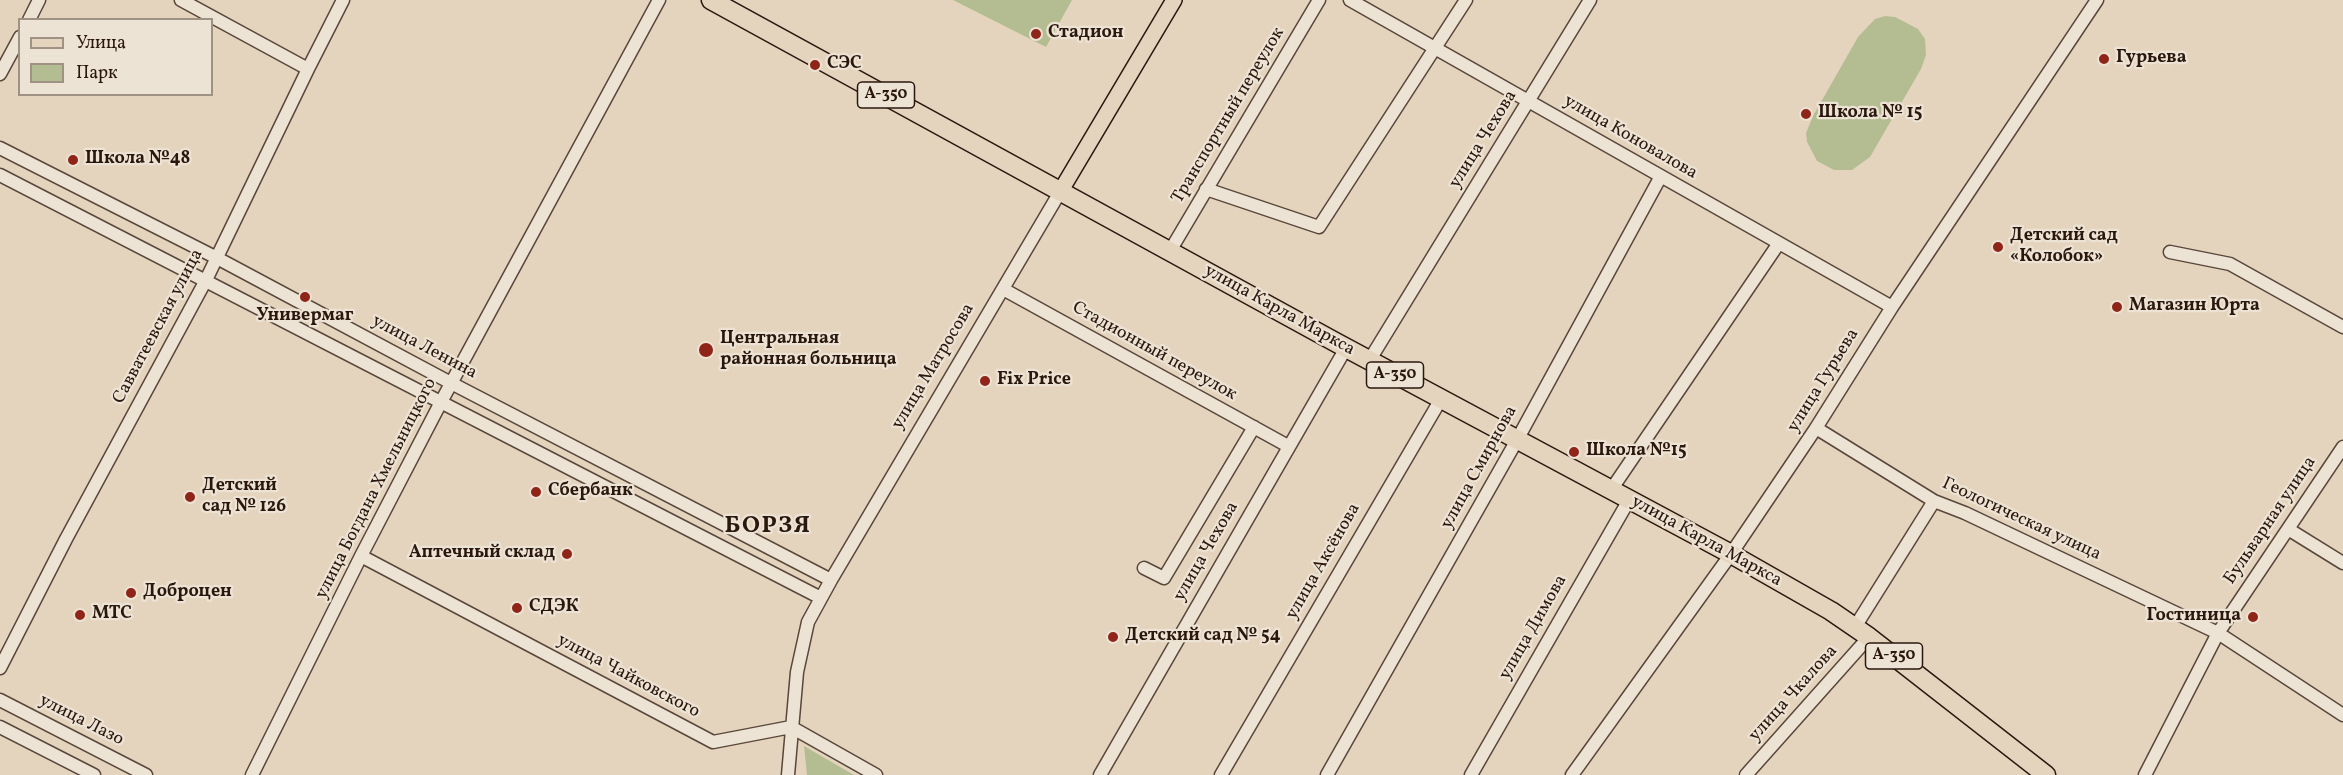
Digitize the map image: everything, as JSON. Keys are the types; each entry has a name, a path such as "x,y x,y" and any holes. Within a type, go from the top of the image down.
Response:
{"highway":[{"name":"улица Карла Маркса","path":"711,0 1369,361 1731,554 1862,632 2046,775"}],"main road":[{"name":"улица Матросова","path":"1060,192 1173,0"}],"street":[{"path":"30,18 39,0"},
{"path":"181,0 308,69"},
{"name":"Савватеевская улица","path":"0,668 66,539 206,280 343,0"},
{"name":"улица Богдана Хмельницкого","path":"252,775 441,402 659,0"},
{"name":"Транспортный переулок","path":"1170,251 1319,0"},
{"name":"улица Коновалова","path":"1350,0 1892,307"},
{"path":"1206,189 1319,227 1466,0"},
{"name":"улица Чехова","path":"1369,361 1590,0"},
{"name":"улица Гурьева","path":"1572,775 1731,554 1816,428 1892,307 2097,0"},
{"path":"0,74 18,41"},
{"name":"улица Ленина","path":"0,148 217,258 451,383 831,580"},
{"path":"0,175 821,598"},
{"name":"улица Смирнова","path":"1327,775 1517,440 1661,176"},
{"name":"улица Матросова","path":"788,775 791,727 801,651 808,622 1060,192"},
{"path":"1611,490 1779,243"},
{"path":"2170,252 2230,264 2343,327"},
{"name":"Стадионный переулок","path":"1003,289 1288,446"},
{"name":"улица Чехова","path":"1100,775 1346,348"},
{"name":"улица Аксёнова","path":"1221,775 1441,399"},
{"name":"улица Чехова","path":"1144,568 1164,578 1254,427"},
{"name":"Геологическая улица","path":"1816,428 1934,501 1965,513 2218,633 2343,715"},
{"name":"Бульварная улица","path":"2145,775 2218,633 2343,447"},
{"name":"улица Димова","path":"1471,775 1629,500"},
{"name":"улица Чкалова","path":"1746,775 1862,632 1934,501"},
{"path":"2288,529 2343,563"},
{"name":"улица Чайковского","path":"361,556 713,742 791,727"},
{"name":"улица Лазо","path":"0,699 146,775"},
{"path":"0,727 94,775"},
{"path":"791,727 876,775"}],"green space":[{"name":"Стадион","path":"953,0 1072,0 1046,47"},
{"path":"1885,16 1895,17 1918,29 1925,39 1926,55 1921,69 1870,157 1852,170 1834,170 1817,161 1807,142 1806,133 1813,116 1858,37 1875,19"},
{"path":"804,746 854,775 807,775"}],"place":[{"name":"Стадион","path":"1036,34"},
{"name":"Гурьева","path":"2104,59"},
{"name":"СЭС","path":"815,65"},
{"name":"Школа № 15","path":"1806,114"},
{"name":"Школа №48","path":"73,160"},
{"name":"Детский сад «Колобок»","path":"1998,247"},
{"name":"Универмаг","path":"305,297"},
{"name":"Магазин Юрта","path":"2117,307"},
{"name":"Центральная районная больница","path":"706,350"},
{"name":"Fix Price","path":"985,381"},
{"name":"Школа №15","path":"1574,452"},
{"name":"Сбербанк","path":"536,492"},
{"name":"Детский сад № 126","path":"190,497"},
{"name":"Аптечный склад","path":"567,554"},
{"name":"Доброцен","path":"131,593"},
{"name":"СДЭК","path":"517,608"},
{"name":"МТС","path":"80,615"},
{"name":"Гостиница","path":"2253,617"},
{"name":"Детский сад № 54","path":"1113,637"}],"district":[{"name":"БОРЗЯ","path":"768,528"}]}
